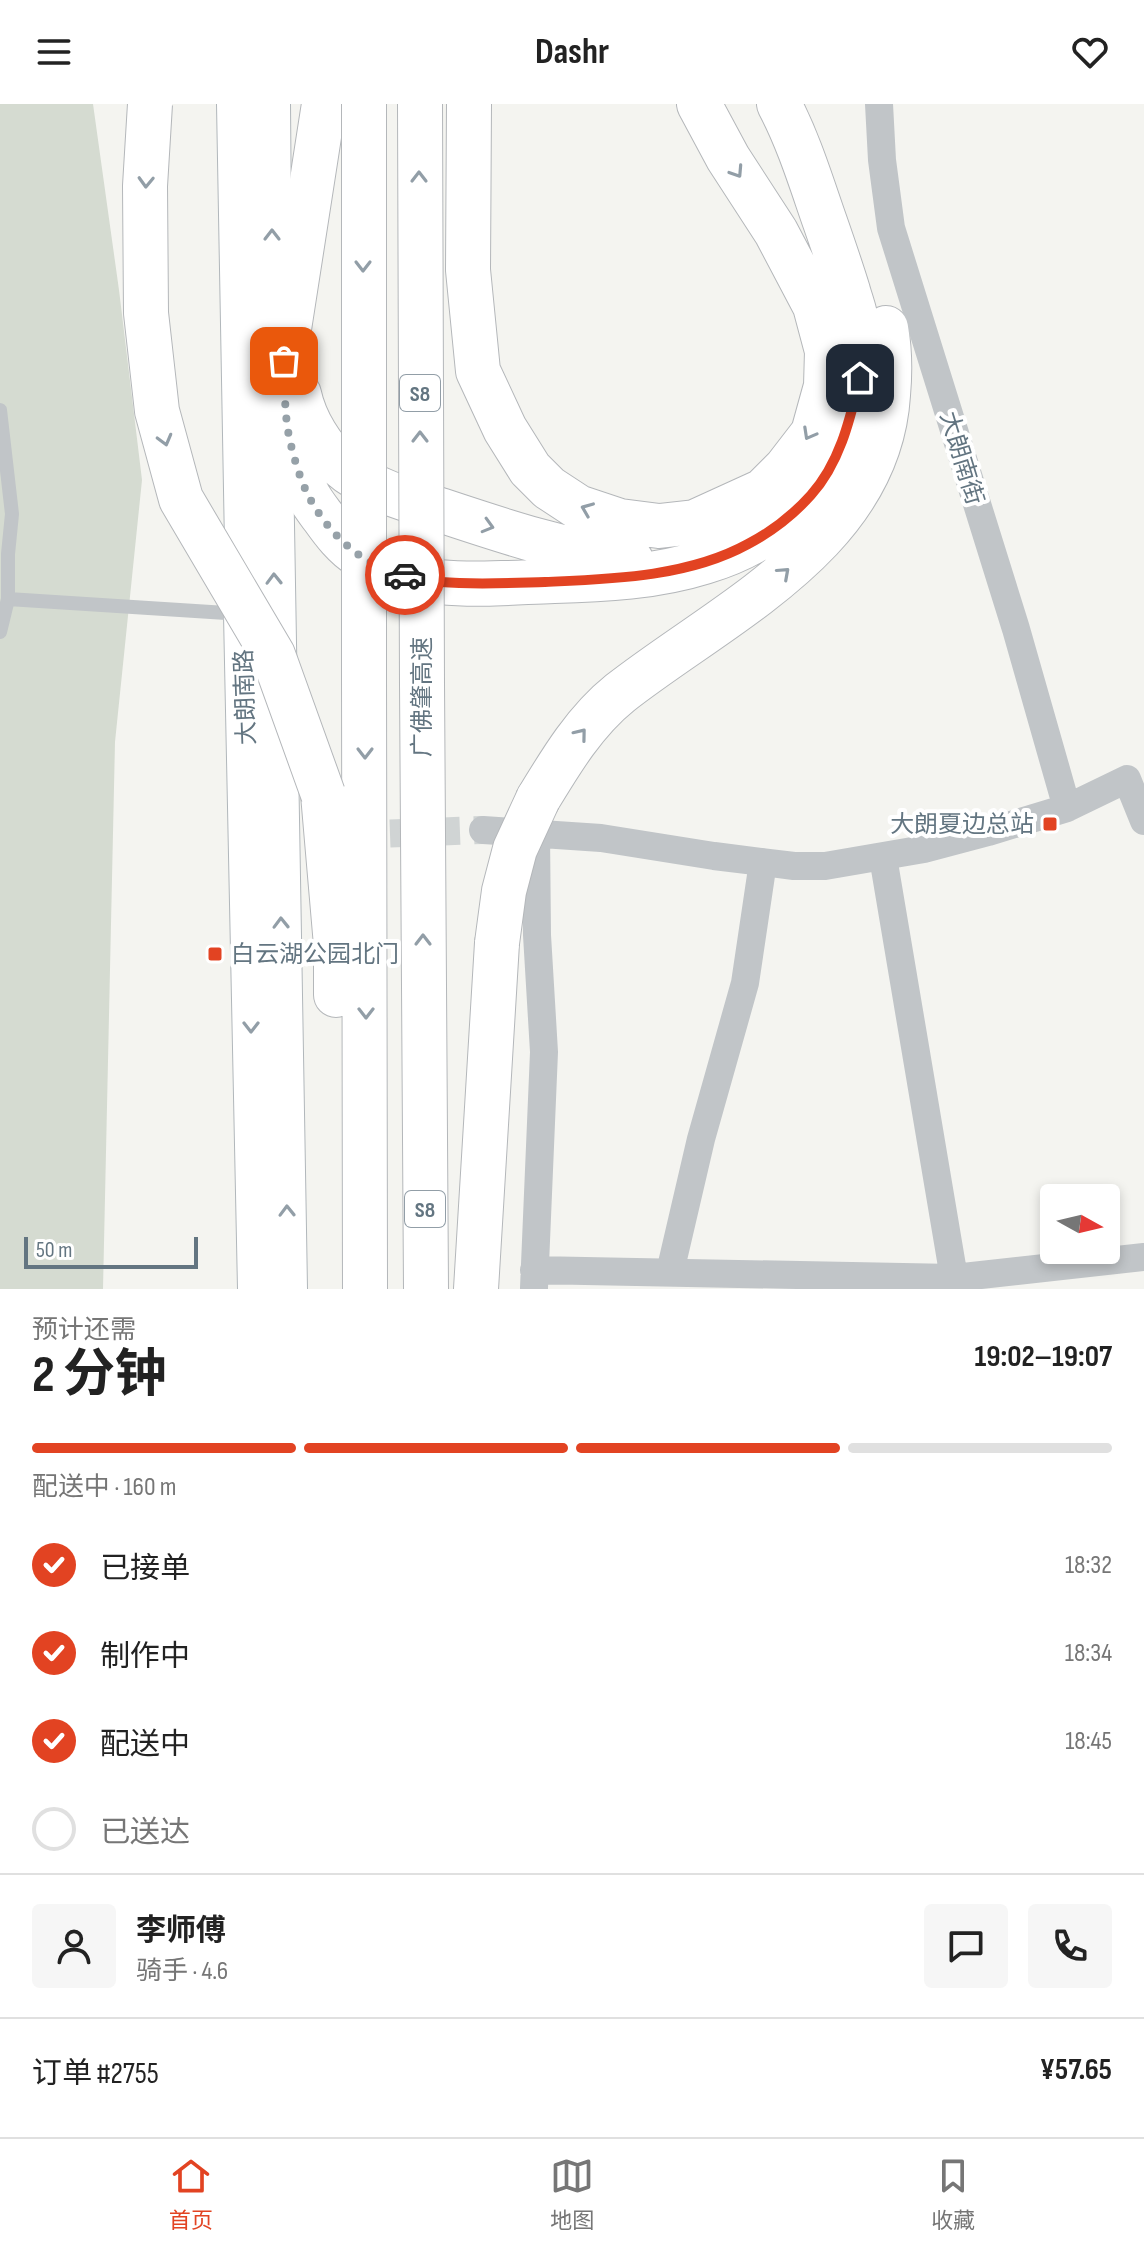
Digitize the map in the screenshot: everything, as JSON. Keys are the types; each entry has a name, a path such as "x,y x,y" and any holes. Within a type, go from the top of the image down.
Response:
{"highway":[{"path":"150,104 145,186 146,313 157,411 181,499 273,655 323,794 336,945 335,1289"},
{"path":"324,104 284,361 290,441 307,494 336,535 360,556 395,573 440,582 595,580 706,562 747,545 778,525 811,495 831,467 848,427 860,378 857,322 837,254 784,114"},
{"path":"364,104 365,1289"},
{"name":"广佛肇高速","path":"420,104 426,1289"},
{"path":"469,104 468,270 478,371 505,429 530,469 549,488 578,507 620,521 659,526 695,522 725,511 763,491 786,468 813,433 826,386 827,351 815,306 776,232 728,158 699,104"},
{"path":"476,1289 497,943 504,891 515,849 537,816 560,762 581,734 619,694 768,586 825,534 855,495 876,455 887,413 890,377 889,345 881,308 849,230 784,114"},
{"path":"310,197 295,368 301,402 311,427 322,445 344,469 388,493 595,555 672,561 724,554"}],"street":[{"name":"大朗南路","path":"236,104 243,614 278,837 252,1122 257,1289"},
{"name":"大朗南路","path":"271,104 278,837 288,1289"},
{"name":"大朗南街","path":"879,104 882,160 891,228 1016,629 1067,808"},
{"path":"483,830 537,816 601,838 763,862 825,866 937,846 1067,808 1127,779 1144,821"},
{"path":"537,816 537,935 544,1052 534,1280 670,1272 954,1278 1144,1257"},
{"path":"883,857 954,1278"},
{"path":"670,1272 701,1139 745,983 763,862"}],"lane":[{"path":"0,410 12,514 8,599 0,632"},
{"path":"8,599 243,614"}],"shaded area":[{"path":"0,104 93,104 142,480 115,742 103,1289 0,1289"}],"tunnel":[{"path":"348,835 483,830"}],"way so far":[{"path":"284,361 290,441 307,494 336,535 360,556 405,575"}],"place":[{"name":"大朗夏边总站","path":"1050,824"},
{"name":"白云湖公园北门","path":"215,954"}],"route":[{"path":"405,575 440,582 595,580 666,571 706,562 747,545 778,525 811,495 831,467 848,427 860,378"}]}
